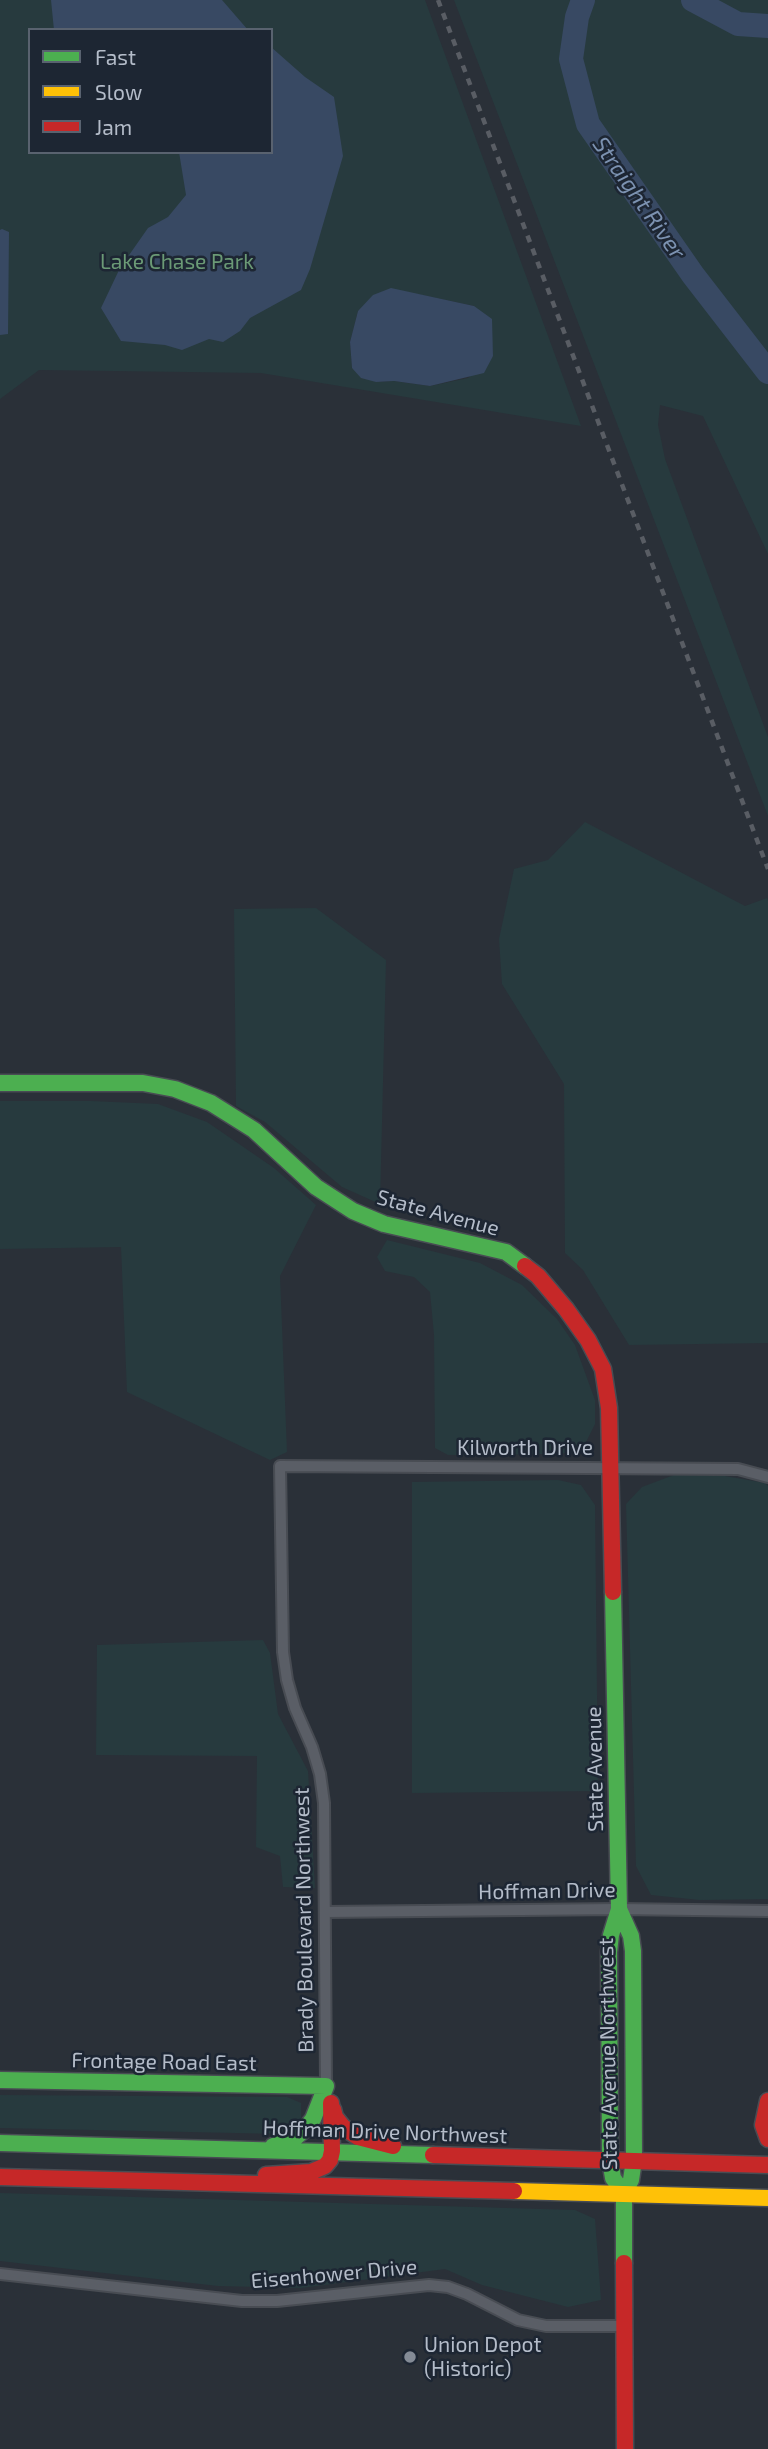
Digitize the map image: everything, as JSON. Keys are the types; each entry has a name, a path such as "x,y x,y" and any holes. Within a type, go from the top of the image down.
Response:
{"street":[{"name":"State Avenue","path":"0,1083 143,1083 175,1089 211,1103 254,1130 316,1187 353,1211 384,1224 506,1252 538,1276 566,1308 603,1369 609,1408 619,1909"},
{"name":"Kilworth Drive","path":"280,1466 738,1469 768,1477"},
{"name":"Brady Boulevard Northwest","path":"280,1466 283,1652 293,1698 320,1774 324,1803 326,2086"},
{"name":"Hoffman Drive","path":"326,1912 619,1909 768,1911"},
{"name":"State Avenue Northwest","path":"619,1909 609,1952 610,2160 613,2178 624,2194"},
{"name":"State Avenue Northwest","path":"619,1909 631,1936 633,1951 634,2160 631,2180 624,2194 625,2449"},
{"name":"Frontage Road East","path":"0,2080 326,2086"},
{"path":"326,2086 335,2117 343,2127 358,2137 431,2154"},
{"path":"254,2149 294,2139 313,2119 326,2086"},
{"path":"768,2101 763,2124 768,2139"},
{"path":"121,2180 243,2177 311,2172 325,2166 330,2160 331,2103"},
{"name":"Hoffman Drive Northwest","path":"0,2143 768,2165"},
{"path":"0,2177 768,2197"},
{"name":"Eisenhower Drive","path":"0,2274 242,2301 277,2301 429,2285 457,2290 518,2320 546,2326 623,2326"}],"green space":[{"name":"Lake Chase Park","path":"0,0 425,0 581,426 261,373 39,370 0,399","holes":["417,294 474,306 492,344 493,356 468,378 430,386 394,381 376,382 352,368 350,342 358,311"]},
{"path":"454,0 768,0 768,554 703,416 660,405 658,425 665,459 768,737 768,816"},
{"path":"585,822 745,906 767,898 768,1343 629,1345 583,1270 565,1253 564,1084 502,984 499,939 514,869 548,860"},
{"path":"316,908 386,960 380,1204 342,1187 265,1122 236,1106 234,909"},
{"path":"0,1101 158,1104 207,1122 274,1168 316,1205 280,1276 287,1452 270,1460 127,1392 121,1247 0,1249"},
{"path":"387,1240 480,1263 522,1285 557,1319 575,1345 595,1400 595,1424 581,1452 448,1455 435,1448 434,1335 430,1292 414,1277 385,1271 377,1257"},
{"path":"674,1475 725,1476 765,1483 768,1486 768,1899 700,1900 651,1895 636,1866 626,1504 642,1487"},
{"path":"558,1480 581,1485 595,1505 598,1791 412,1793 412,1482"},
{"path":"263,1640 270,1653 278,1714 308,1771 315,1888 283,1887 280,1856 256,1847 257,1756 96,1755 97,1645"},
{"path":"0,2095 287,2097 301,2103 301,2119 282,2134 0,2128"},
{"path":"0,2193 575,2210 595,2219 601,2300 568,2307 482,2285 445,2269 301,2288 218,2286 0,2261"}],"water":[{"path":"51,0 222,0 246,28 54,28"},
{"path":"273,49 305,77 334,97 343,156 310,269 301,290 250,318 240,331 223,342 209,339 182,350 165,345 121,341 101,308 120,268 148,228 168,217 186,195 179,154 273,154"},
{"path":"0,230 9,232 8,334 0,335"},
{"path":"391,288 474,306 492,319 493,356 484,373 430,386 394,381 376,382 361,378 352,368 350,342 358,311 373,295"}],"waterway":[{"name":"Straight River","path":"583,0 577,17 571,59 588,124 693,275 768,372"},
{"name":"Straight River","path":"693,0 738,24 768,26"}],"railway":[{"path":"438,0 768,869"}],"traffic: fast":[{"path":"0,1083 143,1083 175,1089 211,1103 254,1130 316,1187 353,1211 384,1224 506,1252 525,1266"},
{"path":"613,1592 619,1909 609,1952 610,2160 613,2178 624,2194"},
{"path":"619,1909 631,1936 633,1951 634,2160 631,2180 624,2194 624,2263"},
{"path":"0,2080 326,2086"},
{"path":"273,2146 294,2139 304,2130 313,2119 326,2086"},
{"path":"0,2143 433,2155"}],"traffic: slow":[{"path":"514,2191 768,2198"}],"traffic: jam":[{"path":"525,1266 538,1276 566,1309 588,1340 603,1369 609,1408 613,1592"},
{"path":"768,2101 763,2125 768,2139"},
{"path":"266,2175 311,2172 325,2166 332,2151 331,2103"},
{"path":"333,2109 335,2117 343,2127 358,2137 393,2146"},
{"path":"433,2155 768,2165"},
{"path":"0,2177 514,2191"},
{"path":"624,2263 625,2449"}],"place":[{"name":"Union Depot (Historic)","path":"410,2357"}]}
